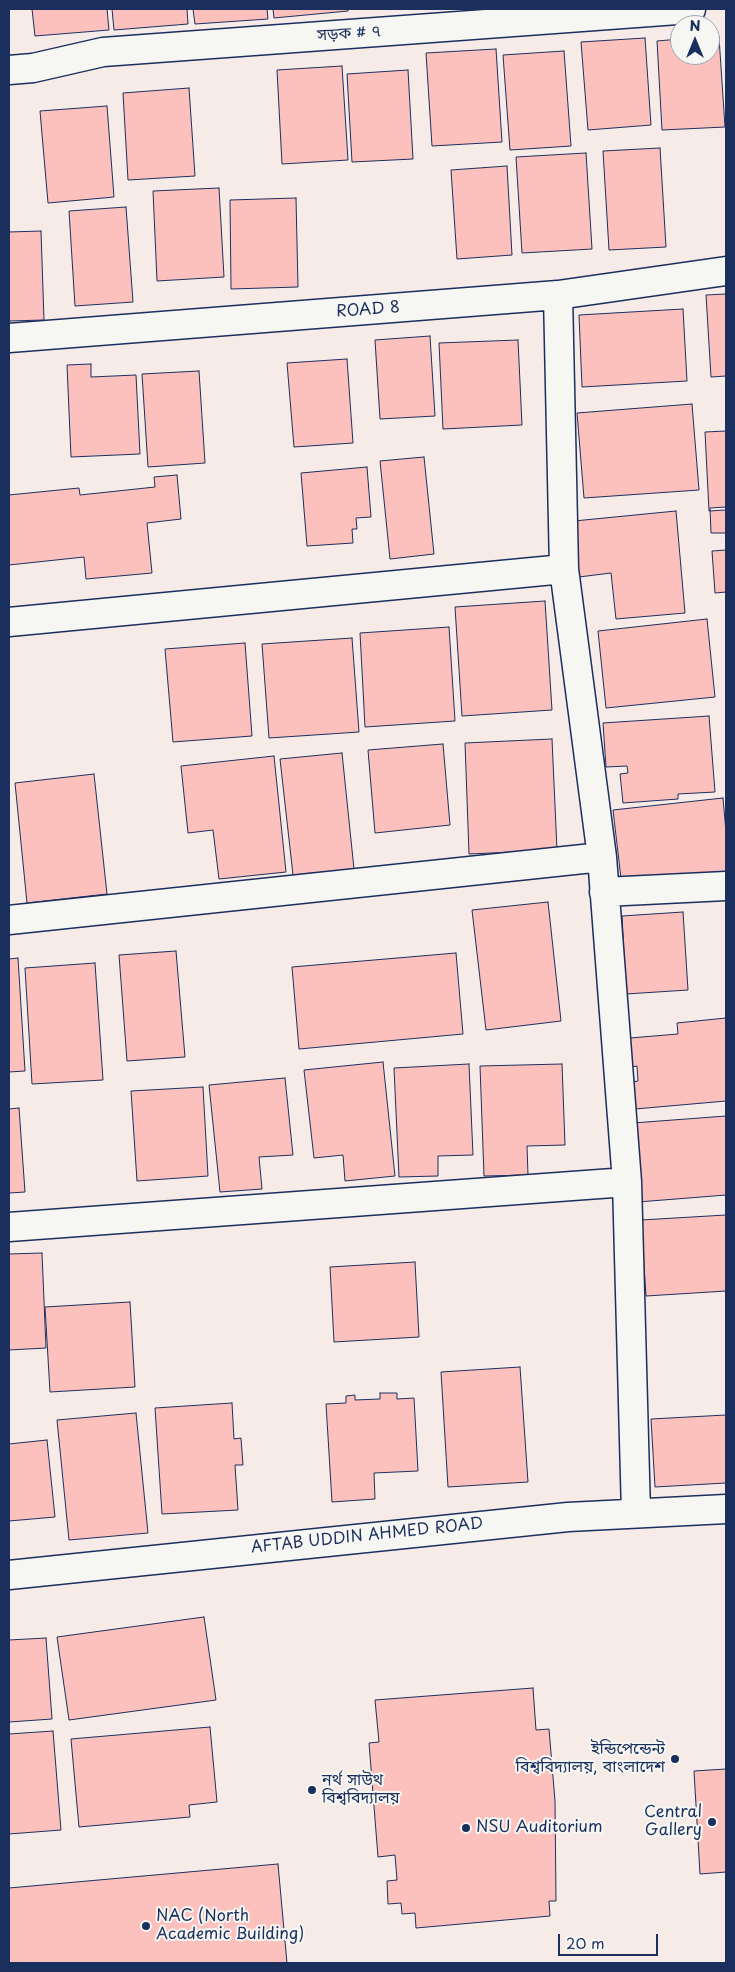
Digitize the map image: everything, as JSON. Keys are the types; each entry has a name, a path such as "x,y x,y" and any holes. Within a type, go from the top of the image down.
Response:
{"street":[{"name":"সড়ক # ৭","path":"9,70 33,68 103,52 691,9"},
{"name":"ROAD 8","path":"9,338 558,295 726,271"},
{"path":"558,295 564,569 602,857 627,1182 636,1513"},
{"path":"9,622 564,569"},
{"path":"9,920 602,857"},
{"path":"604,892 726,886"},
{"path":"9,1226 627,1182"},
{"name":"AFTAB UDDIN AHMED ROAD","path":"9,1574 568,1517 726,1509"}],"building":[{"path":"32,9 107,9 109,30 35,36"},
{"path":"112,9 187,9 188,24 114,30"},
{"path":"193,9 267,9 268,19 195,24"},
{"path":"273,9 348,9 348,11 274,18"},
{"path":"645,38 651,125 588,130 581,42"},
{"path":"670,40 670,65 720,65 720,52 725,127 662,130 657,41"},
{"path":"496,49 502,142 432,146 426,53"},
{"path":"564,51 571,146 510,150 503,55"},
{"path":"342,66 348,160 282,164 277,70"},
{"path":"408,70 413,159 352,162 347,74"},
{"path":"189,88 195,176 128,180 123,93"},
{"path":"107,106 114,197 48,203 40,111"},
{"path":"660,148 666,247 609,250 603,151"},
{"path":"586,153 592,249 522,253 516,157"},
{"path":"507,166 512,255 457,259 451,170"},
{"path":"219,188 224,277 157,281 153,191"},
{"path":"296,198 298,287 231,289 230,200"},
{"path":"126,207 133,302 75,306 69,211"},
{"path":"41,231 44,320 9,321 9,232"},
{"path":"726,294 726,376 711,377 706,295"},
{"path":"683,309 687,381 582,387 579,315"},
{"path":"430,336 435,416 380,419 375,340"},
{"path":"518,340 522,425 443,429 439,343"},
{"path":"347,359 353,443 294,447 287,363"},
{"path":"91,364 91,377 136,375 140,454 71,457 67,365"},
{"path":"199,371 205,463 148,467 142,374"},
{"path":"692,404 699,490 584,498 577,413"},
{"path":"726,431 726,510 709,511 705,432"},
{"path":"424,457 434,554 390,559 380,461"},
{"path":"367,467 371,517 356,518 357,529 352,529 353,543 307,546 301,473"},
{"path":"177,475 181,519 147,523 152,573 86,579 84,557 9,565 9,495 79,488 80,495 155,487 154,477"},
{"path":"726,507 726,533 711,533 710,508"},
{"path":"676,511 685,613 616,619 611,573 579,577 574,521"},
{"path":"726,550 726,592 715,593 712,551"},
{"path":"545,601 552,710 462,716 455,607"},
{"path":"707,619 715,697 606,708 598,631"},
{"path":"449,627 455,721 365,727 360,633"},
{"path":"352,638 359,732 269,738 262,644"},
{"path":"245,643 252,736 173,742 165,649"},
{"path":"709,716 715,792 678,794 678,799 623,803 620,774 628,773 627,766 606,767 603,723"},
{"path":"552,739 557,850 469,854 465,743"},
{"path":"443,744 450,825 375,833 368,750"},
{"path":"342,753 354,869 293,875 280,759"},
{"path":"274,756 286,872 219,879 213,830 188,833 181,766"},
{"path":"94,774 107,894 27,903 15,783"},
{"path":"723,798 726,832 726,876 622,887 613,810"},
{"path":"548,902 561,1021 486,1030 472,910"},
{"path":"683,912 688,990 626,994 622,916"},
{"path":"176,951 185,1057 127,1061 119,955"},
{"path":"456,953 463,1034 299,1049 292,967"},
{"path":"18,958 25,1071 9,1072 9,959"},
{"path":"95,963 103,1080 32,1084 25,968"},
{"path":"726,1018 726,1101 635,1109 633,1082 638,1081 637,1066 632,1067 630,1038 678,1034 677,1023"},
{"path":"383,1062 395,1176 345,1181 343,1155 314,1158 304,1070"},
{"path":"469,1064 473,1155 438,1156 438,1176 399,1177 394,1068"},
{"path":"562,1064 565,1145 527,1146 528,1175 484,1176 480,1066"},
{"path":"285,1078 293,1155 259,1157 262,1189 220,1192 209,1085"},
{"path":"203,1087 208,1176 137,1181 131,1091"},
{"path":"19,1108 25,1192 9,1193 9,1109"},
{"path":"726,1116 726,1195 638,1202 633,1123"},
{"path":"726,1215 726,1291 646,1296 641,1220"},
{"path":"42,1253 46,1348 9,1350 9,1254"},
{"path":"415,1262 419,1337 334,1342 330,1267"},
{"path":"130,1302 135,1387 50,1392 45,1307"},
{"path":"520,1367 528,1482 448,1487 441,1372"},
{"path":"380,1393 397,1393 397,1399 414,1398 418,1471 374,1473 375,1499 332,1502 326,1404 346,1403 346,1396 355,1395 355,1400 380,1399"},
{"path":"232,1403 234,1439 241,1438 243,1465 235,1465 238,1510 162,1514 155,1408"},
{"path":"136,1413 148,1533 69,1540 57,1420"},
{"path":"726,1415 726,1483 655,1487 651,1419"},
{"path":"47,1440 55,1517 9,1521 9,1444"},
{"path":"204,1617 216,1700 69,1720 57,1637"},
{"path":"46,1638 52,1719 9,1722 9,1640"},
{"name":"NSU Auditorium","path":"533,1688 536,1730 549,1729 555,1801 556,1901 549,1901 550,1916 416,1928 415,1913 402,1914 401,1903 388,1904 387,1881 397,1880 395,1855 378,1857 369,1743 379,1742 375,1700"},
{"path":"210,1727 217,1802 189,1805 190,1817 79,1827 71,1739"},
{"path":"53,1731 61,1830 9,1834 9,1734"},
{"name":"Central Gallery","path":"726,1769 726,1872 700,1874 694,1771"},
{"name":"NAC (North Academic Building)","path":"278,1864 287,1963 9,1963 9,1888"}],"place":[{"name":"ইন্ডিপেন্ডেন্ট বিশ্ববিদ্যালয়, বাংলাদেশ","path":"675,1759"},
{"name":"নর্থ সাউথ বিশ্ববিদ্যালয়","path":"312,1790"},
{"name":"Central Gallery","path":"712,1822"},
{"name":"NSU Auditorium","path":"466,1828"},
{"name":"NAC (North Academic Building)","path":"146,1926"}]}
